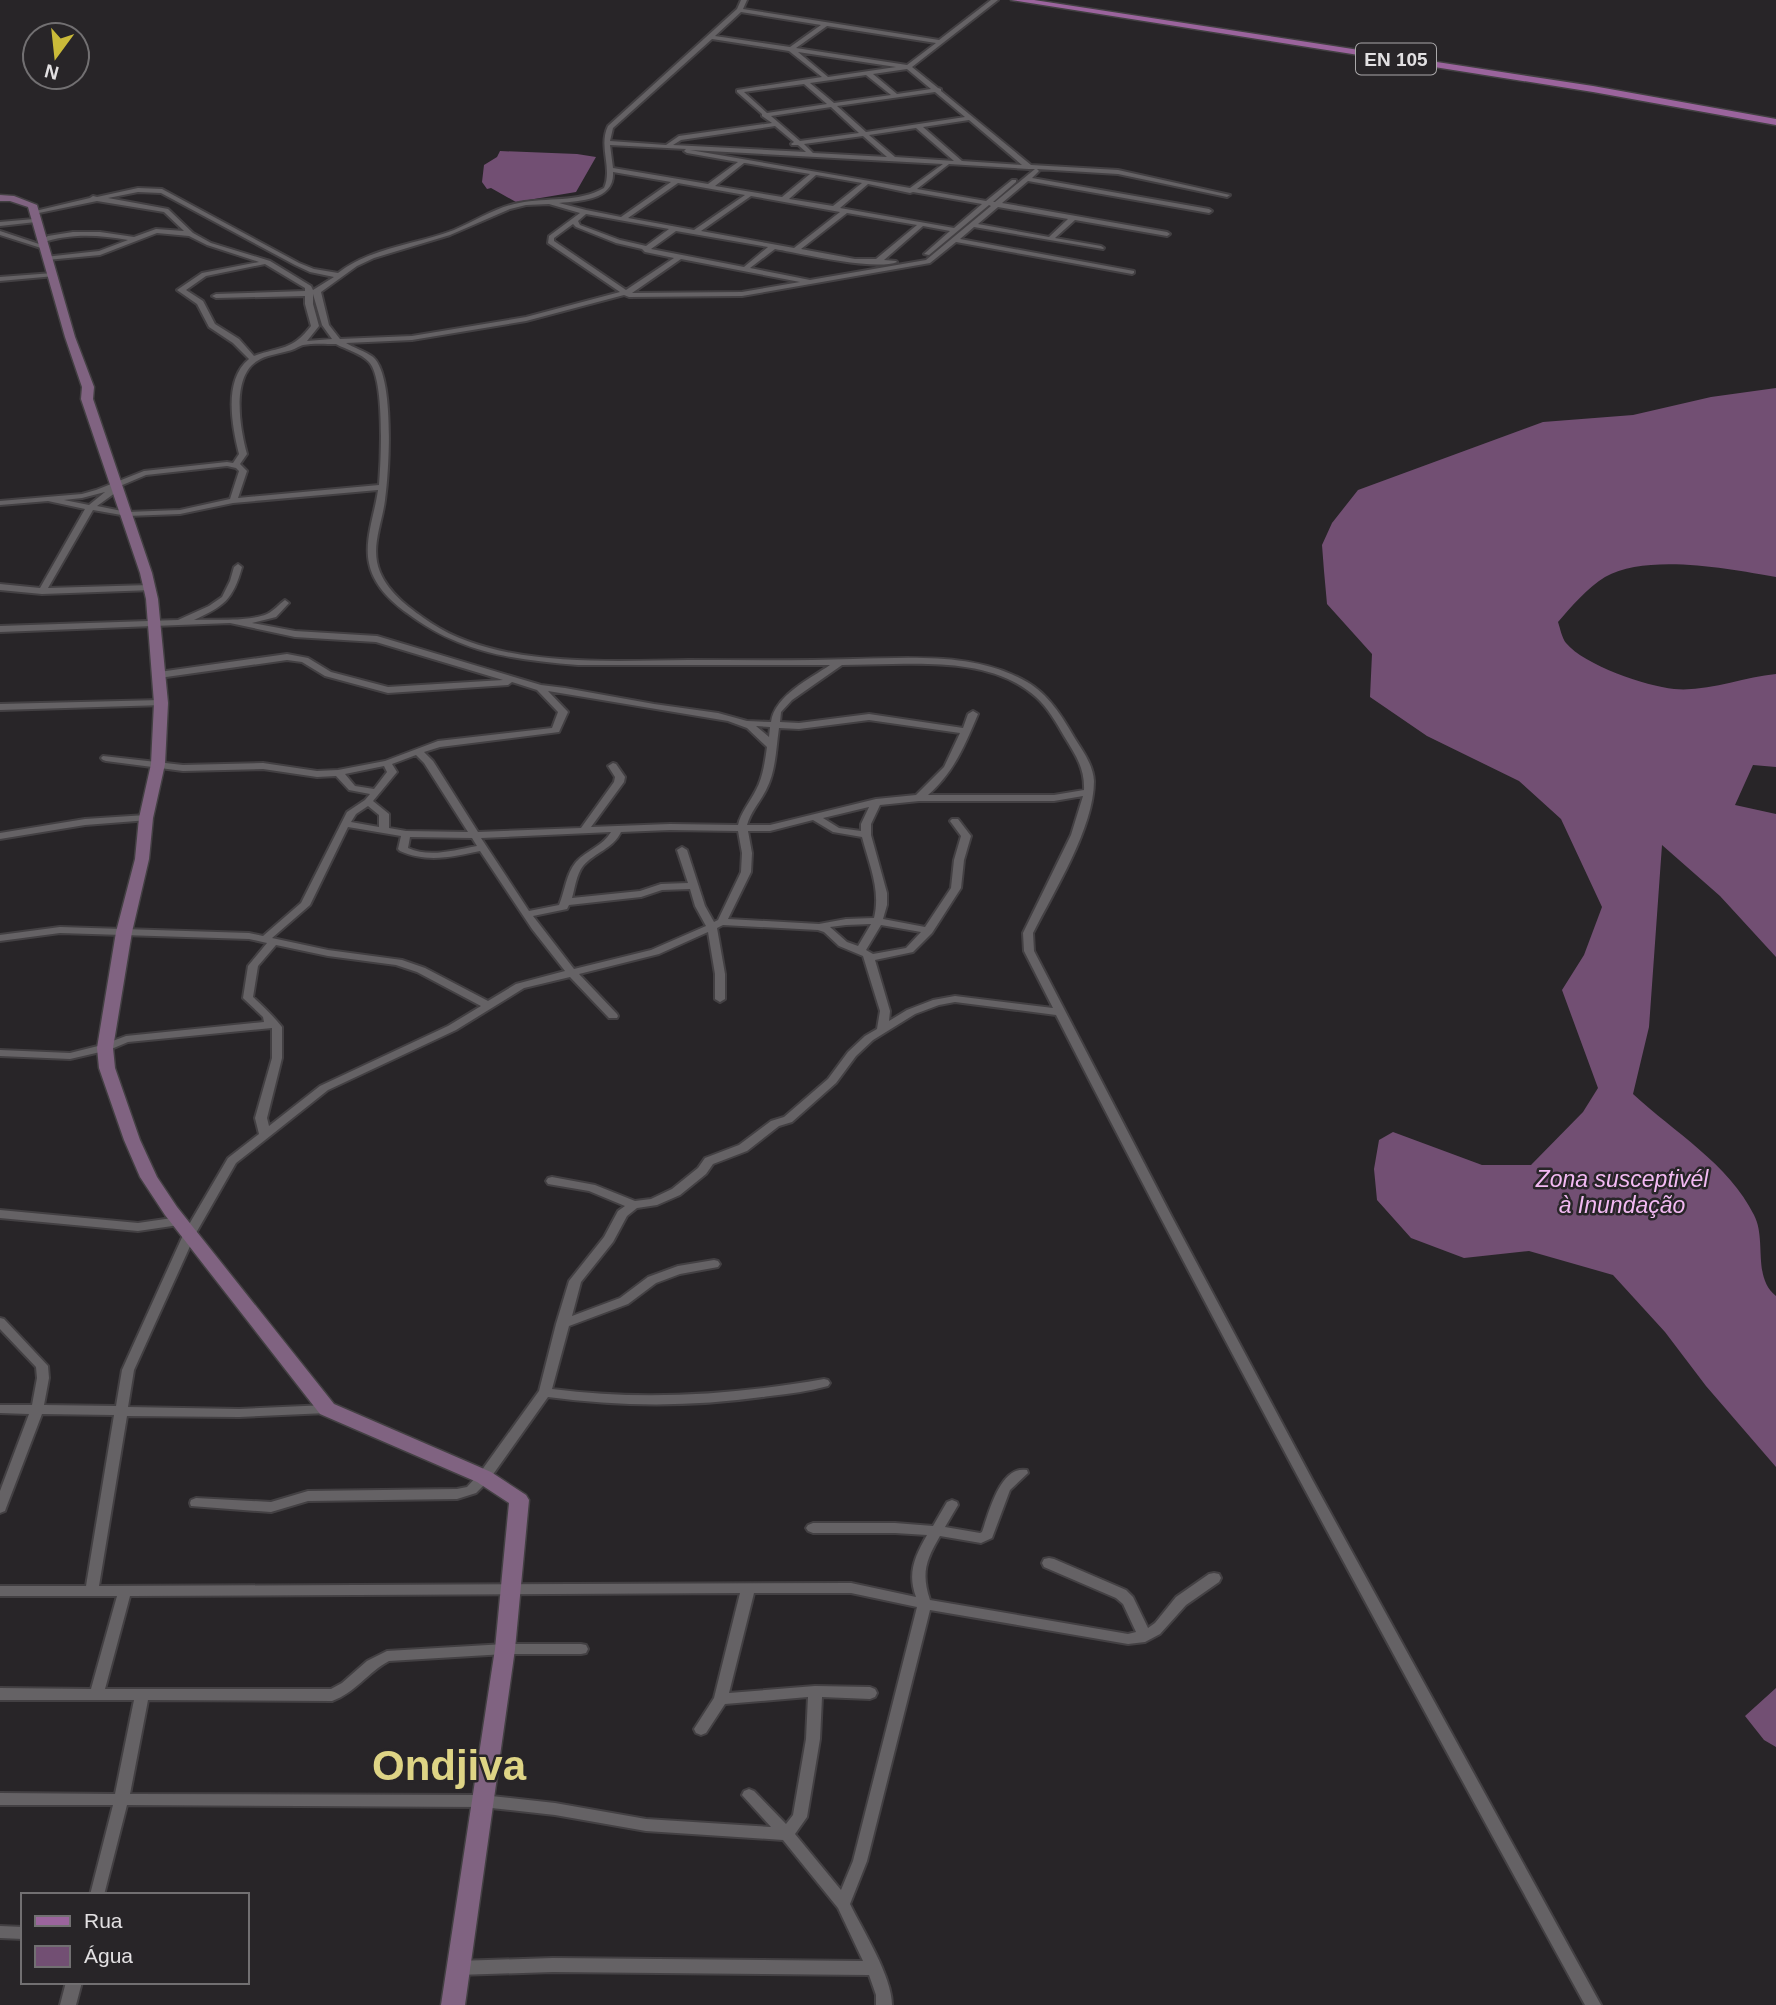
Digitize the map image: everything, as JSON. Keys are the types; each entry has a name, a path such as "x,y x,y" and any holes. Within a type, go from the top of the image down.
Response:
{"main road":[{"name":"EN 105","path":"1016,0 1593,89 1776,122"}],"street":[{"path":"216,296 313,292 361,261 449,234 504,209 587,196 605,190 609,184 610,169 606,145 610,127 712,37 740,10 744,0"},
{"path":"810,153 796,144 739,91 908,67 995,0"},
{"path":"740,10 940,42"},
{"path":"791,49 826,24"},
{"path":"712,37 908,67 1031,169"},
{"path":"791,49 826,78"},
{"path":"868,73 896,96"},
{"path":"805,81 893,159"},
{"path":"764,115 939,90"},
{"path":"750,150 971,118"},
{"path":"669,146 679,138 775,124"},
{"path":"918,126 959,162"},
{"path":"606,145 959,162 1128,177 1224,196"},
{"path":"669,146 742,162 1167,234"},
{"path":"669,146 1031,169"},
{"path":"709,187 742,162"},
{"path":"910,191 946,165"},
{"path":"610,169 955,230"},
{"path":"585,212 551,237 550,242 625,293 644,296 732,295 922,262 974,225 1027,179 1031,169"},
{"path":"550,201 557,206 585,212 796,250 876,262 922,262 955,230 1031,169"},
{"path":"783,200 814,174"},
{"path":"1027,179 1209,211"},
{"path":"622,219 676,181"},
{"path":"834,209 866,183"},
{"path":"0,224 34,217 93,198 152,190 171,194 313,271 336,275"},
{"path":"695,232 750,194"},
{"path":"0,198 22,200 32,205 70,337 88,387 87,399 150,588 161,703 158,764 146,818 142,859 124,932 105,1048 107,1068 132,1140 149,1178 178,1221 327,1409"},
{"path":"93,198 117,204 159,208 171,215 191,234 217,248 268,262 307,286 313,292 328,332 341,343 372,360 378,367 382,389 383,487 371,555 378,575 390,594 420,621 470,643 511,655 550,661 945,663 988,671 1023,683 1049,704 1084,763 1089,777 1088,792 1083,817 1028,933 1030,951 1173,1231 1402,1658 1593,2005"},
{"path":"796,250 845,211"},
{"path":"1050,239 1073,218"},
{"path":"574,220 578,226 618,242 813,282"},
{"path":"876,262 922,224"},
{"path":"974,225 1101,248"},
{"path":"645,248 675,229"},
{"path":"0,233 44,248 100,253 156,231 191,234"},
{"path":"44,248 54,235 107,235 134,239"},
{"path":"956,240 1132,272"},
{"path":"1057,258 1073,243"},
{"path":"745,269 774,246"},
{"path":"235,465 243,454 235,428 236,387 253,359 303,343 412,338 526,319 625,293 681,256"},
{"path":"253,359 236,341 212,325 200,303 181,290 204,274 268,262"},
{"path":"0,279 54,275"},
{"path":"303,343 315,326 313,292"},
{"path":"0,503 92,494 145,473 235,465 243,471 233,501"},
{"path":"42,591 90,508 117,485"},
{"path":"51,500 127,514 180,512 233,501 383,487"},
{"path":"179,623 227,599 232,592 238,567"},
{"path":"0,587 42,591 150,588"},
{"path":"0,629 263,619 273,615 285,603"},
{"path":"231,621 295,634 377,639 540,688 562,689 743,723 799,726 869,717 966,730"},
{"path":"159,675 287,657 305,660 328,674 388,690 518,681"},
{"path":"717,925 746,872 747,853 742,827 762,789 769,768 778,712 789,698 839,663"},
{"path":"106,758 189,768 263,766 317,774 338,773 387,763 438,744 556,730 563,712 540,688"},
{"path":"0,706 161,703"},
{"path":"919,798 949,770 959,753 973,714"},
{"path":"743,723 762,734 771,745"},
{"path":"418,751 547,946 573,972 588,993 613,1016"},
{"path":"270,1023 268,1016 248,998 252,970 268,941 305,905 352,813 368,802 393,772 387,763"},
{"path":"584,830 619,782 620,778 613,766"},
{"path":"338,773 352,788 376,792"},
{"path":"345,824 407,834 472,835 584,830 770,828 876,802 919,798 1054,798 1088,792"},
{"path":"368,802 384,814 384,829"},
{"path":"861,950 880,920 883,909 882,885 866,835 866,824 876,802"},
{"path":"0,836 85,822 146,818"},
{"path":"816,818 836,830 866,835"},
{"path":"871,958 909,950 928,931 956,888 959,860 966,836 955,821"},
{"path":"527,914 563,906 575,871 595,851 610,843 617,830"},
{"path":"407,834 403,849 418,855 439,855 482,848"},
{"path":"682,850 693,887 717,925 720,999"},
{"path":"566,902 641,894 661,887 693,887"},
{"path":"92,1590 128,1370 190,1233 232,1161 324,1087 452,1028 486,1004 520,986 655,951 717,925 819,927 833,923 880,920 928,931"},
{"path":"819,927 828,930 843,944 861,950 871,958 886,1011 882,1029"},
{"path":"0,937 52,930 222,934 398,962 421,970 452,989 486,1004"},
{"path":"196,1503 271,1507 308,1496 457,1494 471,1490 484,1477 545,1392 575,1281 609,1239 622,1214 634,1205 653,1202 676,1192 702,1171 709,1161 743,1148 775,1123 788,1120 832,1081 852,1054 882,1029 911,1012 937,1002 956,999 1060,1012"},
{"path":"0,1053 70,1056 105,1048 126,1039 270,1023 277,1027 277,1058 261,1118 265,1135"},
{"path":"552,1181 591,1188 634,1205"},
{"path":"0,1214 138,1227 178,1221"},
{"path":"562,1324 624,1301 652,1280 678,1270 714,1264"},
{"path":"0,1322 42,1366 45,1375 37,1409 0,1508"},
{"path":"545,1392 622,1399 715,1399 756,1396 824,1383"},
{"path":"0,1409 239,1413 327,1409 484,1477 519,1500 505,1649 456,1968 453,2005"},
{"path":"813,1528 939,1531 974,1539 987,1535 1005,1487 1023,1473"},
{"path":"843,1904 860,1861 925,1604 917,1579 923,1553 939,1531 952,1505"},
{"path":"1049,1563 1121,1594 1128,1601 1145,1637"},
{"path":"0,1591 851,1588 925,1604 1128,1639 1145,1637 1156,1632 1181,1602 1214,1578"},
{"path":"701,1729 721,1699 748,1590"},
{"path":"96,1695 125,1591"},
{"path":"0,1694 332,1695 342,1691 376,1660 387,1656 505,1649 581,1649"},
{"path":"721,1699 815,1691 870,1693"},
{"path":"787,1834 800,1817 812,1756 815,1691"},
{"path":"98,1893 121,1801 142,1696"},
{"path":"749,1795 787,1834 843,1904 874,1968 884,1995 884,2005"},
{"path":"0,1799 482,1801 555,1809 646,1825 787,1834"},
{"path":"0,1933 21,1933"},
{"path":"456,1968 553,1965 874,1968"},
{"path":"68,2005 73,1984"}],"water":[{"path":"500,151 596,157 576,192 516,202 491,188 487,189 482,182 484,165 497,157"},
{"name":"Zona susceptivél à Inundação","path":"1776,388 1776,577 1689,565 1666,564 1623,570 1592,586 1558,622 1566,643 1587,659 1632,679 1662,687 1700,688 1776,674 1776,767 1753,765 1735,805 1776,814 1776,957 1720,896 1662,845 1649,1027 1633,1094 1716,1164 1743,1197 1758,1225 1764,1279 1776,1296 1776,1467 1706,1386 1665,1332 1613,1275 1529,1251 1464,1258 1411,1238 1377,1200 1374,1169 1379,1140 1393,1132 1482,1165 1531,1165 1583,1112 1598,1088 1562,990 1584,955 1602,907 1561,819 1519,781 1427,736 1370,697 1372,654 1327,604 1322,545 1332,523 1358,490 1543,422 1633,415 1711,397"},
{"path":"1776,1688 1776,1747 1764,1740 1745,1716"}],"district":[{"name":"Ondjiva","path":"449,1765"}]}
